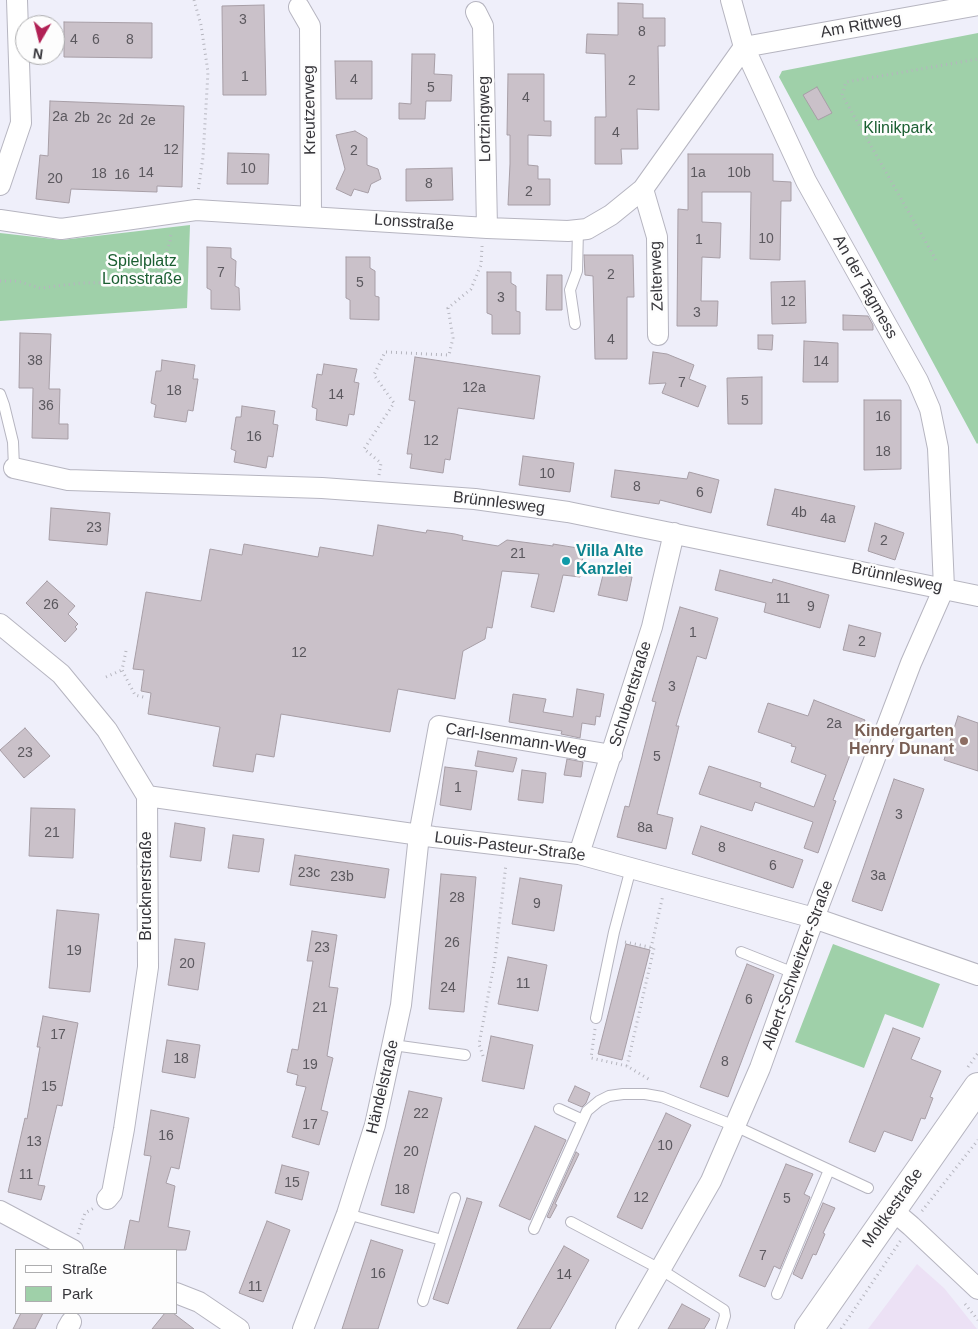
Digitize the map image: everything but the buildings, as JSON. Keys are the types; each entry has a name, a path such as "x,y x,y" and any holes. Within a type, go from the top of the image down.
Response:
{"street":[{"path":"0,185 21,123 17,0"},
{"name":"An der Tagmess","path":"731,0 744,47 806,181 918,381 930,410 938,448 944,588"},
{"name":"Am Rittweg","path":"744,47 978,5"},
{"name":"Kreutzerweg","path":"299,8 310,26 311,216"},
{"name":"Lortzingweg","path":"476,12 483,26 485,228"},
{"name":"Lonsstraße","path":"0,220 61,229 196,210 485,228 587,229 611,215 643,189 744,47"},
{"name":"Zelterweg","path":"643,189 656,237 658,336"},
{"name":"Brünnlesweg","path":"14,468 68,480 322,488 476,499 568,512 674,532 978,596"},
{"name":"Schubertstraße","path":"579,854 652,627 674,532"},
{"name":"Albert-Schweitzer-Straße","path":"626,1329 711,1180 760,1068 814,918 911,662 944,588"},
{"path":"0,624 60,674 107,730 147,796"},
{"name":"Carl-Isenmann-Weg","path":"419,835 440,726 612,755"},
{"name":"Louis-Pasteur-Straße","path":"147,796 419,835 579,854 814,918 978,975"},
{"name":"Brucknerstraße","path":"107,1200 112,1193 148,967 147,796"},
{"name":"Händelstraße","path":"304,1329 347,1214 375,1126 401,1006 419,835"},
{"name":"Moltkestraße","path":"809,1329 901,1218 978,1087"},
{"path":"0,1210 76,1241"},
{"path":"901,1218 978,1289"},
{"path":"178,1294 199,1302 239,1329"}],"lane":[{"path":"574,324 570,290 578,271 578,230"},
{"path":"0,394 13,442 14,468"},
{"path":"596,1018 631,868"},
{"path":"741,952 794,973"},
{"path":"393,1045 465,1055"},
{"path":"534,1229 587,1111 599,1101 610,1096 631,1094 656,1096 734,1126 868,1188"},
{"path":"559,1109 583,1120"},
{"path":"777,1294 829,1170"},
{"path":"423,1301 455,1198"},
{"path":"347,1214 442,1240"},
{"path":"571,1222 660,1269 724,1310 726,1316 721,1329"}],"path":[{"path":"194,0 201,25 208,72 203,157 196,210"},
{"path":"936,260 842,95 846,82 978,60"},
{"path":"0,281 17,280 40,288 81,283 134,282 159,272 170,242 172,213"},
{"path":"375,492 381,463 364,450 394,403 374,375 385,352 449,355 453,338 448,308 471,289 481,265 485,228"},
{"path":"126,651 122,670 135,695 147,698"},
{"path":"106,677 122,670"},
{"path":"483,1056 480,1044 495,959 506,846"},
{"path":"651,948 666,878"},
{"path":"613,939 654,948 627,1066"},
{"path":"596,1018 591,1058 627,1066 653,1082 656,1096"},
{"path":"841,1329 901,1218 978,1140"},
{"path":"76,1241 85,1213 107,1200"}],"shaded area":[{"path":"917,1264 944,1288 977,1329 868,1329"}],"green space":[{"name":"Klinikpark","path":"978,33 977,444 779,77 782,71"},
{"name":"Spielplatz Lonsstraße","path":"190,225 187,308 0,321 0,233 62,240"},
{"path":"833,944 940,984 923,1028 885,1014 864,1068 795,1042"}],"place":[{"name":"Villa Alte Kanzlei","path":"566,561"},
{"name":"Kindergarten Henry Dunant","path":"964,741"}]}
